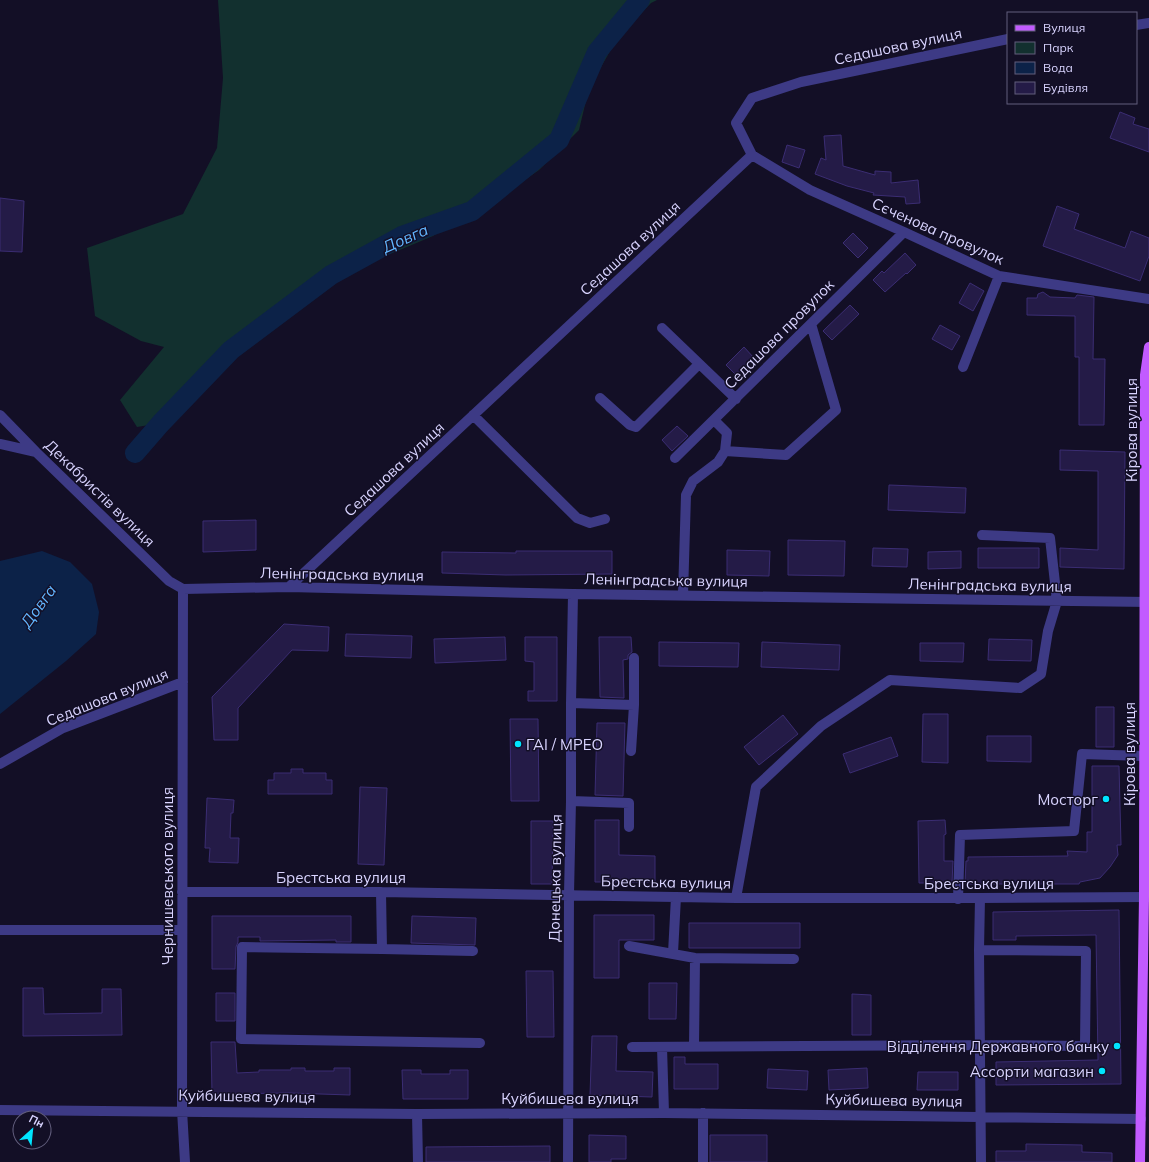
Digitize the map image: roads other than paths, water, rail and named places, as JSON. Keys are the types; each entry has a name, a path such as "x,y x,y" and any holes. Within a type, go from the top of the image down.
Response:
{"main road":[{"name":"Кірова вулиця","path":"1140,1162 1146,897 1143,756 1147,602 1147,441 1145,375 1149,347"}],"street":[{"path":"1137,25 1149,24"},
{"name":"Седашова вулиця","path":"289,587 752,155 736,123 752,98 801,82 1007,39"},
{"name":"Сєченова провулок","path":"752,155 810,190 999,276 1149,300"},
{"name":"Седашова провулок","path":"675,458 904,232"},
{"path":"963,367 999,276"},
{"path":"725,451 786,455 836,410 811,324"},
{"path":"662,328 736,399"},
{"path":"600,398 630,425 636,426 699,364"},
{"name":"Декабристів вулиця","path":"0,415 169,581 183,589"},
{"path":"473,415 577,518 590,523 605,519"},
{"path":"683,595 686,495 693,481 718,462 725,451 727,433 714,420"},
{"path":"0,444 36,452"},
{"path":"736,898 756,787 821,726 890,680 1020,688 1041,674 1048,631 1057,601 1050,538 982,535"},
{"name":"Ленінградська вулиця","path":"183,589 289,587 573,594 1147,602"},
{"name":"Чернишевського вулиця","path":"183,589 184,682 181,930 182,1110 185,1162"},
{"name":"Донецька вулиця","path":"568,1162 569,894 573,594"},
{"path":"631,751 634,705 634,658"},
{"name":"Седашова вулиця","path":"0,764 63,728 184,682"},
{"path":"571,703 634,705"},
{"path":"958,898 960,835 1074,831 1082,754 1143,756"},
{"path":"571,801 629,803 629,827"},
{"name":"Брестська вулиця","path":"182,892 569,894 736,898 1146,897"},
{"path":"381,892 382,949"},
{"path":"673,953 676,897"},
{"path":"980,898 981,1162"},
{"path":"0,930 181,930"},
{"path":"629,946 695,958 794,958"},
{"path":"473,951 242,948 242,1039 480,1042"},
{"path":"632,1047 980,1045 1085,1046 1086,951 979,950"},
{"path":"694,1047 695,958"},
{"path":"662,1047 664,1112"},
{"name":"Куйбишева вулиця","path":"0,1110 182,1110 418,1114 664,1112 1141,1118"},
{"path":"703,1113 703,1162"},
{"path":"418,1114 418,1162"}],"water":[{"path":"42,551 70,562 92,584 99,612 96,634 66,661 0,714 0,561"}],"waterway":[{"name":"Довга","path":"135,453 161,423 231,350 331,275 402,236 472,211 559,140 597,52 640,0"}],"place":[{"name":"ГАІ / МРЕО","path":"518,744"},
{"name":"Мосторг","path":"1106,799"},
{"name":"Відділення Державного банку","path":"1117,1046"},
{"name":"Ассорти магазин","path":"1102,1071"}]}
